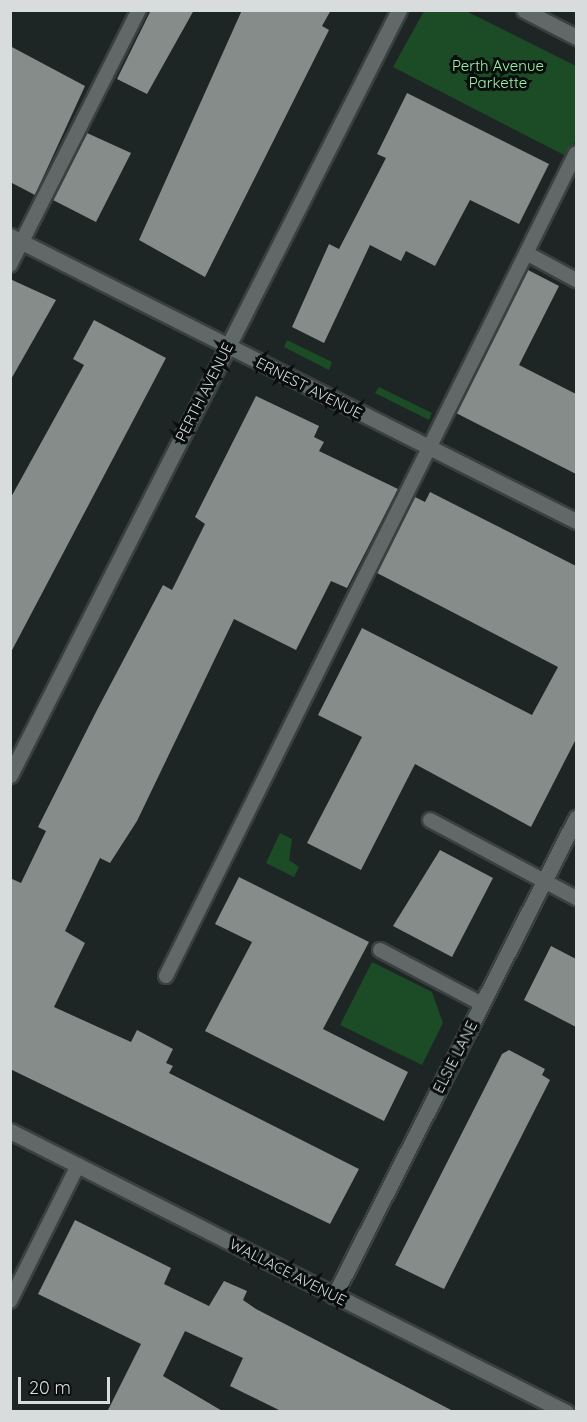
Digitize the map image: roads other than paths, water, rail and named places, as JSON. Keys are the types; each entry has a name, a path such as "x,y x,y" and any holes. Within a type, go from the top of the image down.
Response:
{"street":[{"name":"PERTH AVENUE","path":"10,775 399,10"},
{"path":"524,10 576,37"},
{"name":"ERNEST AVENUE","path":"16,239 576,521"},
{"name":"ELSIE LANE","path":"334,1296 576,818"},
{"name":"WALLACE AVENUE","path":"10,1131 566,1412"}],"lane":[{"path":"10,265 16,239 139,10"},
{"path":"166,976 432,450 576,153"},
{"path":"528,254 576,280"},
{"path":"430,820 576,897"},
{"path":"380,950 482,1004"},
{"path":"10,1300 78,1165"}],"park label":[{"name":"Perth Avenue Parkette","path":"498,74"}]}
